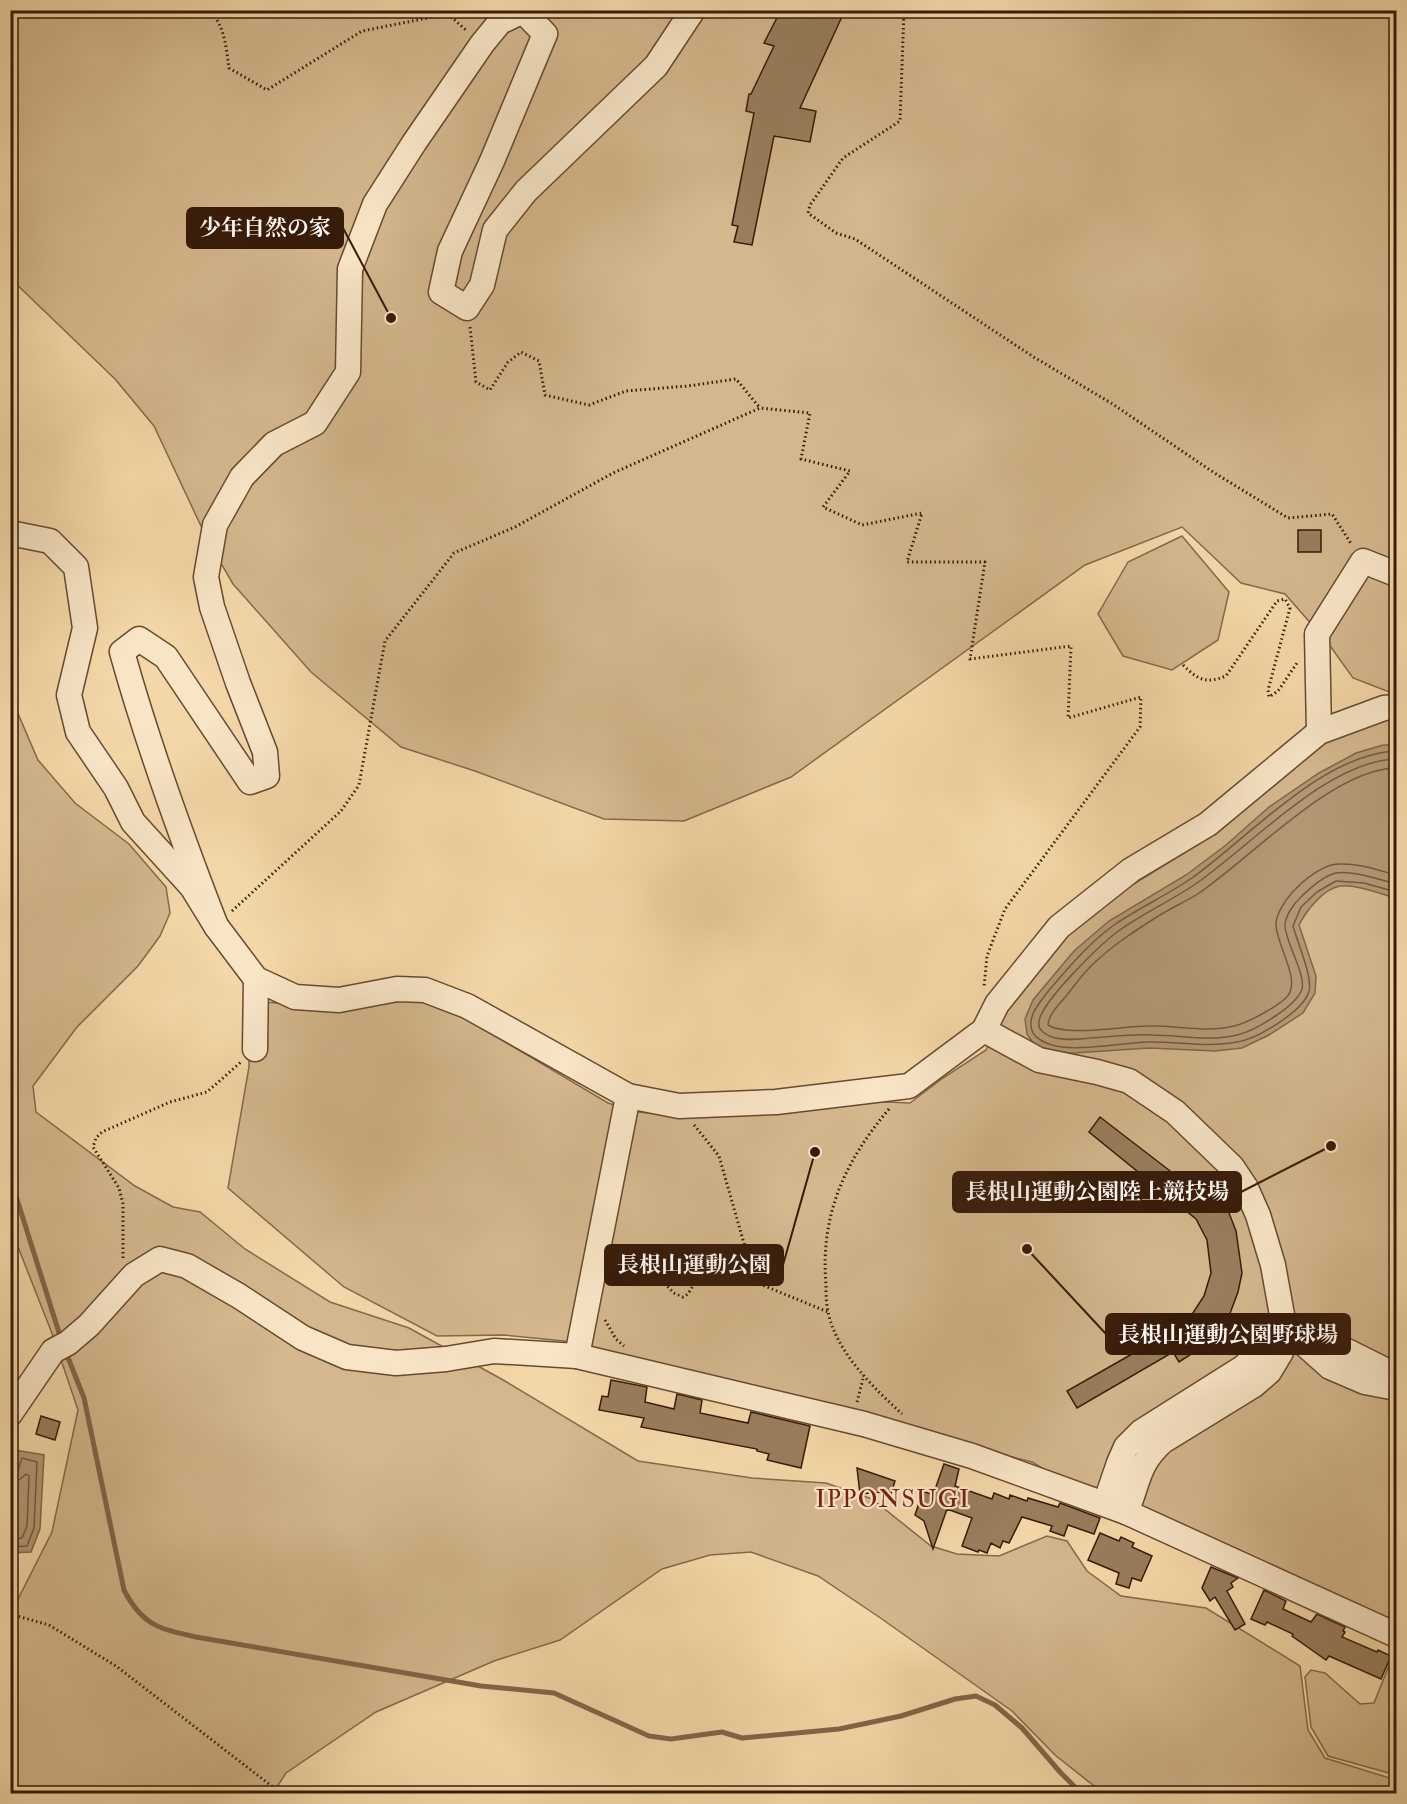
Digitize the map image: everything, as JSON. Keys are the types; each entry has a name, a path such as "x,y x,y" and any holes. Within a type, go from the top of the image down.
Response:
{"street":[{"path":"216,926 142,718 122,652 139,639 166,657 250,782 267,776 265,752 212,607 206,577 215,525 242,477 274,444 315,423 348,372 350,269 375,204 482,44 500,22 523,11 545,34 492,161 450,251 441,292 467,308 482,285 495,230 526,191 656,66 693,10"},
{"path":"10,533 50,541 76,567 85,628 69,695 78,732 116,788 133,822 192,887 216,926 256,980 295,997 339,1000 397,989 425,990 467,1006 628,1096 679,1106 776,1102 909,1086 984,1030 998,1004 1059,927 1131,870 1208,824 1319,732 1384,708 1396,707"},
{"path":"1319,732 1317,634 1363,561 1396,573"},
{"path":"255,1049 256,980"},
{"path":"984,1030 1039,1060 1129,1081 1175,1112 1226,1161 1246,1188 1258,1215 1273,1265 1284,1326 1281,1352 1269,1372 1254,1384 1163,1441 1154,1449 1139,1471 1135,1492 1116,1508"},
{"path":"577,1356 628,1096"},
{"path":"10,1414 60,1347 89,1325 134,1275 160,1259 187,1266 239,1296 303,1338 347,1357 396,1363 494,1352 577,1356 864,1424 972,1456 1116,1508 1396,1635"},
{"path":"1284,1326 1307,1331 1385,1370 1396,1372"},
{"path":"1284,1326 1330,1367 1365,1382 1396,1388"}],"path":[{"path":"208,10 224,35 229,68 267,90 362,32 448,14 482,44"},
{"path":"904,10 900,121 843,158 810,205 808,213 836,233 855,239 1032,356 1111,403 1213,472 1288,518 1332,514 1363,561"},
{"path":"467,308 476,382 490,390 508,362 521,352 539,361 545,395 589,405 626,391 736,379 760,408"},
{"path":"216,926 341,811 359,785 385,641 454,553 514,527 613,472 760,408 810,413 801,459 850,471 823,507 862,525 922,513 907,562 985,562 970,659 1071,646 1068,718 1142,697 1140,727 1005,909 987,956 984,989 998,1004"},
{"path":"1183,665 1196,678 1214,681 1226,676 1277,601 1285,599 1290,608 1268,690 1269,697 1278,691 1298,663"},
{"path":"134,1275 123,1257 123,1204 119,1188 93,1147 96,1138 102,1132 129,1122 160,1106 207,1092 255,1049"},
{"path":"905,1416 864,1375 838,1337 828,1312 825,1257 828,1228 838,1189 854,1156 909,1086"},
{"path":"679,1106 719,1156 755,1282"},
{"path":"613,1250 645,1263 674,1293 683,1297 688,1294 699,1276 723,1275 755,1282 828,1312"},
{"path":"604,1312 605,1322 616,1339 629,1350"},
{"path":"856,1407 864,1375"},
{"path":"10,1614 50,1625 116,1666 282,1794"}],"shaded area":[{"path":"10,11 1396,11 1396,693 1353,678 1328,643 1285,594 1241,583 1182,527 1085,565 791,777 684,821 604,819 475,771 401,747 311,672 233,584 208,541 154,426 115,379 11,279"},
{"path":"1182,536 1229,592 1218,640 1172,670 1123,656 1098,614 1128,562"},
{"path":"10,695 38,760 75,803 129,844 166,887 170,913 160,936 138,966 77,1027 33,1086 36,1112 135,1186 173,1207 200,1212 245,1249 330,1302 409,1328 505,1381 638,1461 752,1478 826,1483 872,1499 931,1546 957,1554 999,1556 1047,1536 1067,1541 1087,1571 1121,1596 1206,1608 1300,1666 1308,1730 1325,1758 1396,1780 1396,1793 1103,1793 1055,1755 1012,1711 879,1617 818,1576 751,1552 710,1555 662,1569 560,1640 494,1661 376,1712 286,1773 273,1793 25,1794 11,1782 11,1613 52,1532 78,1410 53,1336 11,1229"},
{"path":"1396,717 1396,1624 1052,1474 1032,1462 642,1365 564,1341 504,1335 437,1336 344,1287 228,1188 249,1067 249,1001 277,1003 313,1010 354,1009 401,1001 433,1003 475,1024 608,1103 637,1112 698,1116 862,1101 910,1103 986,1050 1003,1014 1051,953 1088,914 1217,833 1318,747 1352,729"},
{"path":"1396,1648 1396,1775 1328,1756 1311,1727 1305,1677 1311,1670 1325,1673 1360,1704 1374,1703"}],"water":[{"path":"1383,745 1396,745 1396,898 1360,888 1340,886 1327,891 1306,913 1299,925 1316,976 1315,993 1303,1013 1269,1035 1242,1048 1215,1051 1149,1048 1074,1053 1051,1052 1034,1044 1027,1034 1025,1019 1033,1000 1074,951 1109,921 1186,875 1226,845 1269,807 1319,773 1356,753"},
{"path":"15,1450 44,1455 40,1529 31,1552 11,1553"}],"building":[{"path":"781,10 845,10 800,108 816,111 810,142 774,136 752,245 734,242 738,226 732,225 754,113 746,111 749,94 774,46 764,43"},
{"path":"1298,530 1321,530 1321,552 1298,552"},
{"path":"1100,1117 1187,1184 1193,1175 1216,1194 1229,1213 1236,1231 1242,1273 1229,1316 1216,1337 1179,1362 1173,1352 1077,1408 1067,1391 1174,1330 1189,1319 1204,1296 1211,1273 1207,1240 1196,1219 1089,1132"},
{"path":"611,1380 647,1387 645,1402 674,1409 677,1394 702,1400 700,1413 748,1423 751,1412 810,1426 801,1468 767,1460 769,1454 757,1451 757,1449 641,1427 644,1418 599,1410 602,1396 608,1397"},
{"path":"41,1416 60,1422 55,1440 36,1434"},
{"path":"944,1464 959,1469 955,1486 992,1499 994,1493 1009,1499 1010,1495 1058,1507 1060,1503 1100,1518 1094,1534 1068,1525 1064,1536 1050,1531 1052,1526 1022,1517 1009,1543 1003,1541 1000,1548 991,1543 987,1553 979,1550 978,1552 962,1546 972,1518 947,1509 933,1549 924,1521 915,1515 923,1491 933,1495"},
{"path":"857,1468 895,1481 890,1497 884,1492 860,1494"},
{"path":"1100,1533 1119,1541 1121,1537 1134,1543 1132,1547 1152,1556 1141,1581 1132,1578 1129,1588 1116,1584 1119,1573 1088,1560"},
{"path":"1211,1567 1238,1578 1231,1583 1233,1587 1227,1591 1245,1624 1235,1630 1215,1597 1210,1601 1202,1588"},
{"path":"1264,1590 1286,1601 1283,1609 1311,1622 1317,1614 1345,1627 1342,1637 1391,1656 1381,1679 1329,1656 1326,1660 1292,1636 1293,1634 1267,1622 1265,1625 1251,1619"}],"waterway":[{"path":"10,1177 61,1339"},
{"path":"65,1350 84,1398 124,1590 138,1611 153,1624 162,1628 196,1637 481,1686 554,1693 649,1736 671,1739 722,1732 742,1738 839,1729 901,1716 955,1699 976,1696 995,1705 1022,1728 1082,1794"}],"place":[{"name":"少年自然の家","path":"391,318"},
{"name":"長根山運動公園陸上競技場","path":"1331,1146"},
{"name":"長根山運動公園","path":"815,1152"},
{"name":"長根山運動公園野球場","path":"1027,1249"}],"district":[{"name":"IPPONSUGI","path":"893,1499"}]}
